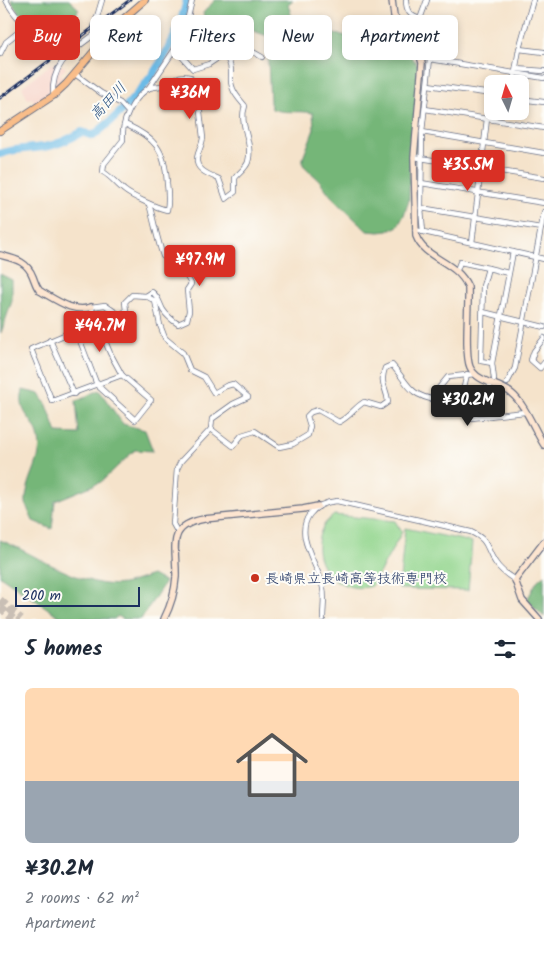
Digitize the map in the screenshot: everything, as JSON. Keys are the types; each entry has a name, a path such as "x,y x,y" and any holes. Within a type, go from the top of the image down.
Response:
{"main road":[{"path":"126,15 145,0"},
{"path":"0,131 52,96 75,74 90,56"}],"street":[{"path":"6,0 10,9 16,15"},
{"path":"98,15 102,0"},
{"path":"188,15 192,0"},
{"path":"392,0 394,15"},
{"path":"406,0 409,13 420,19 426,0"},
{"path":"514,75 519,49 533,0"},
{"path":"0,54 6,42 15,35"},
{"path":"80,45 90,38"},
{"path":"519,49 544,52"},
{"path":"254,53 262,57"},
{"path":"125,124 143,133 158,148 166,169 167,210 149,204 125,191 112,177 103,172 104,164 123,140 123,134 125,124 128,111 148,89 171,56"},
{"path":"52,96 52,84 62,60"},
{"path":"184,60 193,69 215,60"},
{"path":"148,89 165,85 176,77 190,77 198,94 203,138 196,159 198,166 205,173 219,179 226,199 236,192 235,178 248,163 250,147 242,112 245,106 232,88 231,63 229,60"},
{"path":"421,60 422,73 414,157 415,230 422,247 457,270 465,279 468,287 468,360 470,368 475,374"},
{"path":"423,232 421,208 422,132 430,60"},
{"path":"437,60 544,78"},
{"path":"515,72 544,71"},
{"path":"75,74 128,111"},
{"path":"428,85 484,93"},
{"path":"529,100 544,102"},
{"path":"425,109 484,118"},
{"path":"472,242 486,120"},
{"path":"498,120 544,128"},
{"path":"422,132 544,152"},
{"path":"414,157 544,178"},
{"path":"421,184 544,203"},
{"path":"146,296 152,292 158,297 163,310 171,320 178,324 187,320 189,305 187,290 191,284 182,266 163,256 156,238 156,228 149,204"},
{"path":"421,208 542,228"},
{"path":"507,384 515,368 544,212"},
{"path":"415,230 544,259"},
{"path":"490,416 492,363 513,252"},
{"path":"0,256 26,264 40,291 77,309 84,310 104,305 118,314 122,314 126,311 125,302 132,295 146,296 155,302 165,338 183,353 190,370 204,376 214,393 233,384 248,397 233,404 212,419 211,429 181,461 177,469 174,524 178,533"},
{"path":"457,270 460,262 508,273"},
{"path":"488,268 483,286 481,362 492,363"},
{"path":"76,330 97,385 135,420 151,400 122,375 110,353 98,320 91,307"},
{"path":"483,312 544,327"},
{"path":"98,320 50,340 30,351 52,401 122,375"},
{"path":"544,338 530,360 540,368 544,363"},
{"path":"50,340 74,394"},
{"path":"211,429 233,446 242,435 255,431 279,447 293,444 308,435 310,426 307,416 311,412 318,410 339,422 349,417 364,402 381,407 388,402 387,394 383,388 383,374 386,368 392,365 412,390 421,397 436,400 438,389 448,377 475,374 492,380 516,397 544,445"},
{"path":"467,374 464,387 468,414 472,418 525,412"},
{"path":"323,619 323,586 304,535 304,524 312,511 318,506 326,502 337,501 471,532 481,537 489,547 494,560 503,573 515,580 522,600 539,619"},
{"path":"164,619 174,590 176,578 175,546 178,533 182,527 195,521 318,506"},
{"path":"515,580 544,542"}],"shaded area":[{"path":"51,64 66,68 60,74 64,77 56,87 35,104 32,98 28,99 22,87"}],"green space":[{"path":"11,0 69,0 79,9 76,15 22,15"},
{"path":"215,0 293,0 288,4 291,15 264,15 264,35 254,31 254,15 203,15 203,13"},
{"path":"332,34 342,35 342,60 414,60 418,65 420,83 418,142 410,165 409,200 398,226 388,231 367,231 303,165 303,158 314,129 313,113 287,112 272,109 270,103 268,60 332,60"},
{"path":"0,274 12,280 12,301 1,333"},
{"path":"23,390 40,394 47,405 57,433 79,434 76,401 99,390 123,424 145,430 153,451 135,450 101,482 55,501 52,529 33,521 26,499 40,446 37,432 22,406"},
{"path":"334,515 395,521 402,532 372,586 359,588 347,586 328,573 321,563 318,552 319,539 324,525"},
{"path":"405,528 472,542 468,590 399,589"},
{"path":"0,540 60,569 93,581 123,584 152,575 165,582 141,619 123,619 118,616 114,619 63,619 0,576"},
{"path":"544,575 544,617 527,600 537,581"}],"waterway":[{"name":"高田川","path":"0,154 54,145 82,132 93,136 109,123 139,93 152,76 173,40 187,0"}],"tunnel":[{"path":"0,600 21,619"},
{"path":"0,607 13,619"}],"railway":[{"path":"0,98 130,0"}],"place":[{"name":"長崎県立長崎高等技術専門校","path":"255,578"}]}
